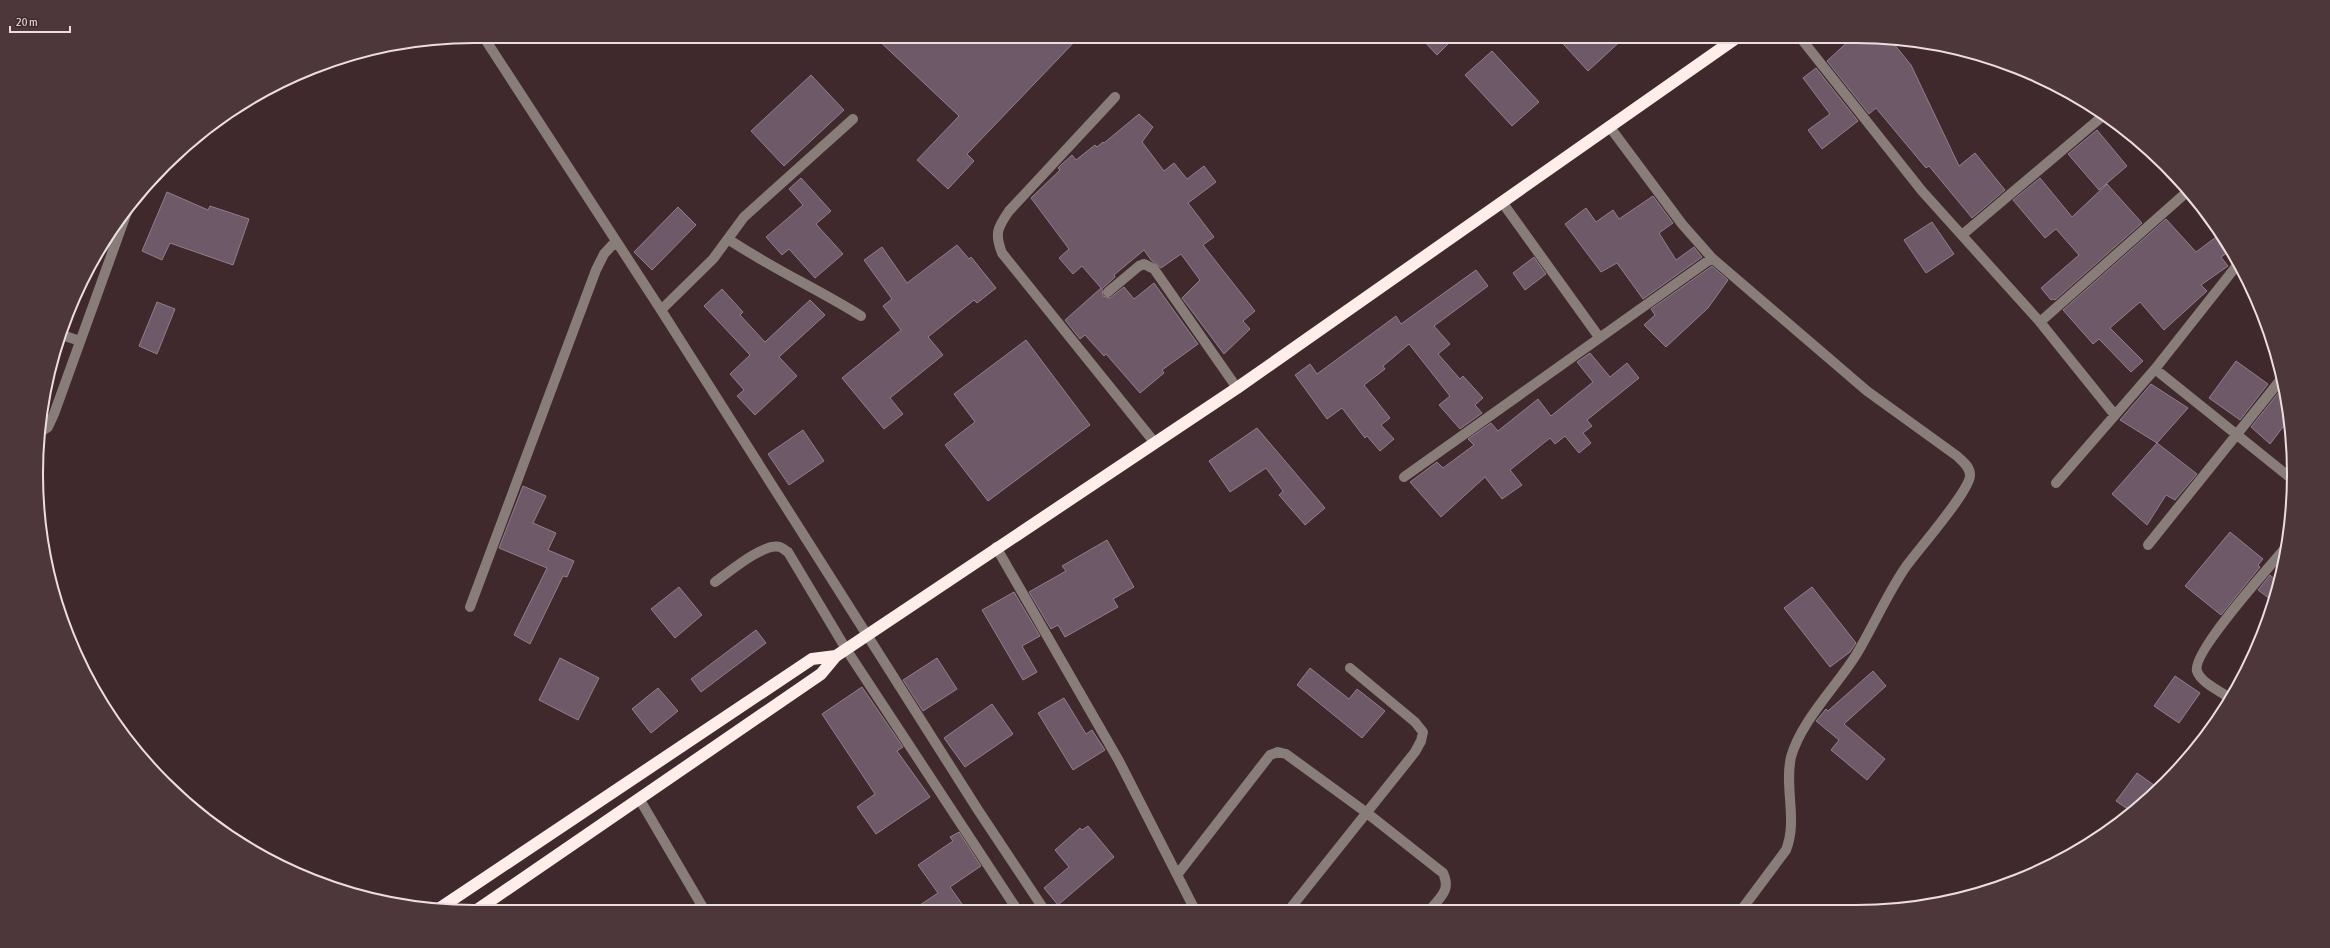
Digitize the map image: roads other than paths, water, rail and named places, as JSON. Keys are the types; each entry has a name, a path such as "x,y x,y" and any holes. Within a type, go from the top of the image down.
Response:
{"highway":[{"path":"484,905 640,800 821,674 841,652 996,547 1237,388 1729,43"},
{"path":"447,904 812,659 841,652"}],"street":[{"path":"488,43 661,310 974,803 1042,905"},
{"path":"1805,43 1922,191 2040,322 2114,414"},
{"path":"1115,97 1009,211 999,226 997,240 1002,253 1155,443"},
{"path":"661,310 713,259 744,217 853,119"},
{"path":"1962,235 2099,119"},
{"path":"1609,126 1682,224 1712,258 1867,391 1957,456 1969,468 1971,476 1967,485 1953,505 1905,568 1855,656 1800,735 1791,758 1789,781 1790,839 1786,850 1745,905"},
{"path":"2040,322 2184,195"},
{"path":"1502,202 1599,337"},
{"path":"728,239 752,255 826,294 861,316"},
{"path":"470,607 596,270 604,254 616,241"},
{"path":"46,428 54,414 80,341 110,245"},
{"path":"1404,477 1712,258"},
{"path":"1108,292 1139,266 1144,264 1154,269 1237,388"},
{"path":"2056,483 2114,414 2155,369 2234,268"},
{"path":"66,336 80,341"},
{"path":"2155,369 2236,436 2287,475"},
{"path":"2148,545 2277,384"},
{"path":"715,582 760,551 772,546 781,547 788,552 841,652 1014,905"},
{"path":"996,547 1119,761 1192,905"},
{"path":"2226,695 2203,679 2197,671 2197,661 2213,635 2279,555"},
{"path":"1293,905 1415,752 1421,741 1423,732 1415,722 1350,668"},
{"path":"1177,875 1270,755 1278,752 1286,754 1367,813 1443,873 1447,882 1446,890 1434,905"},
{"path":"640,800 701,905"}]}
